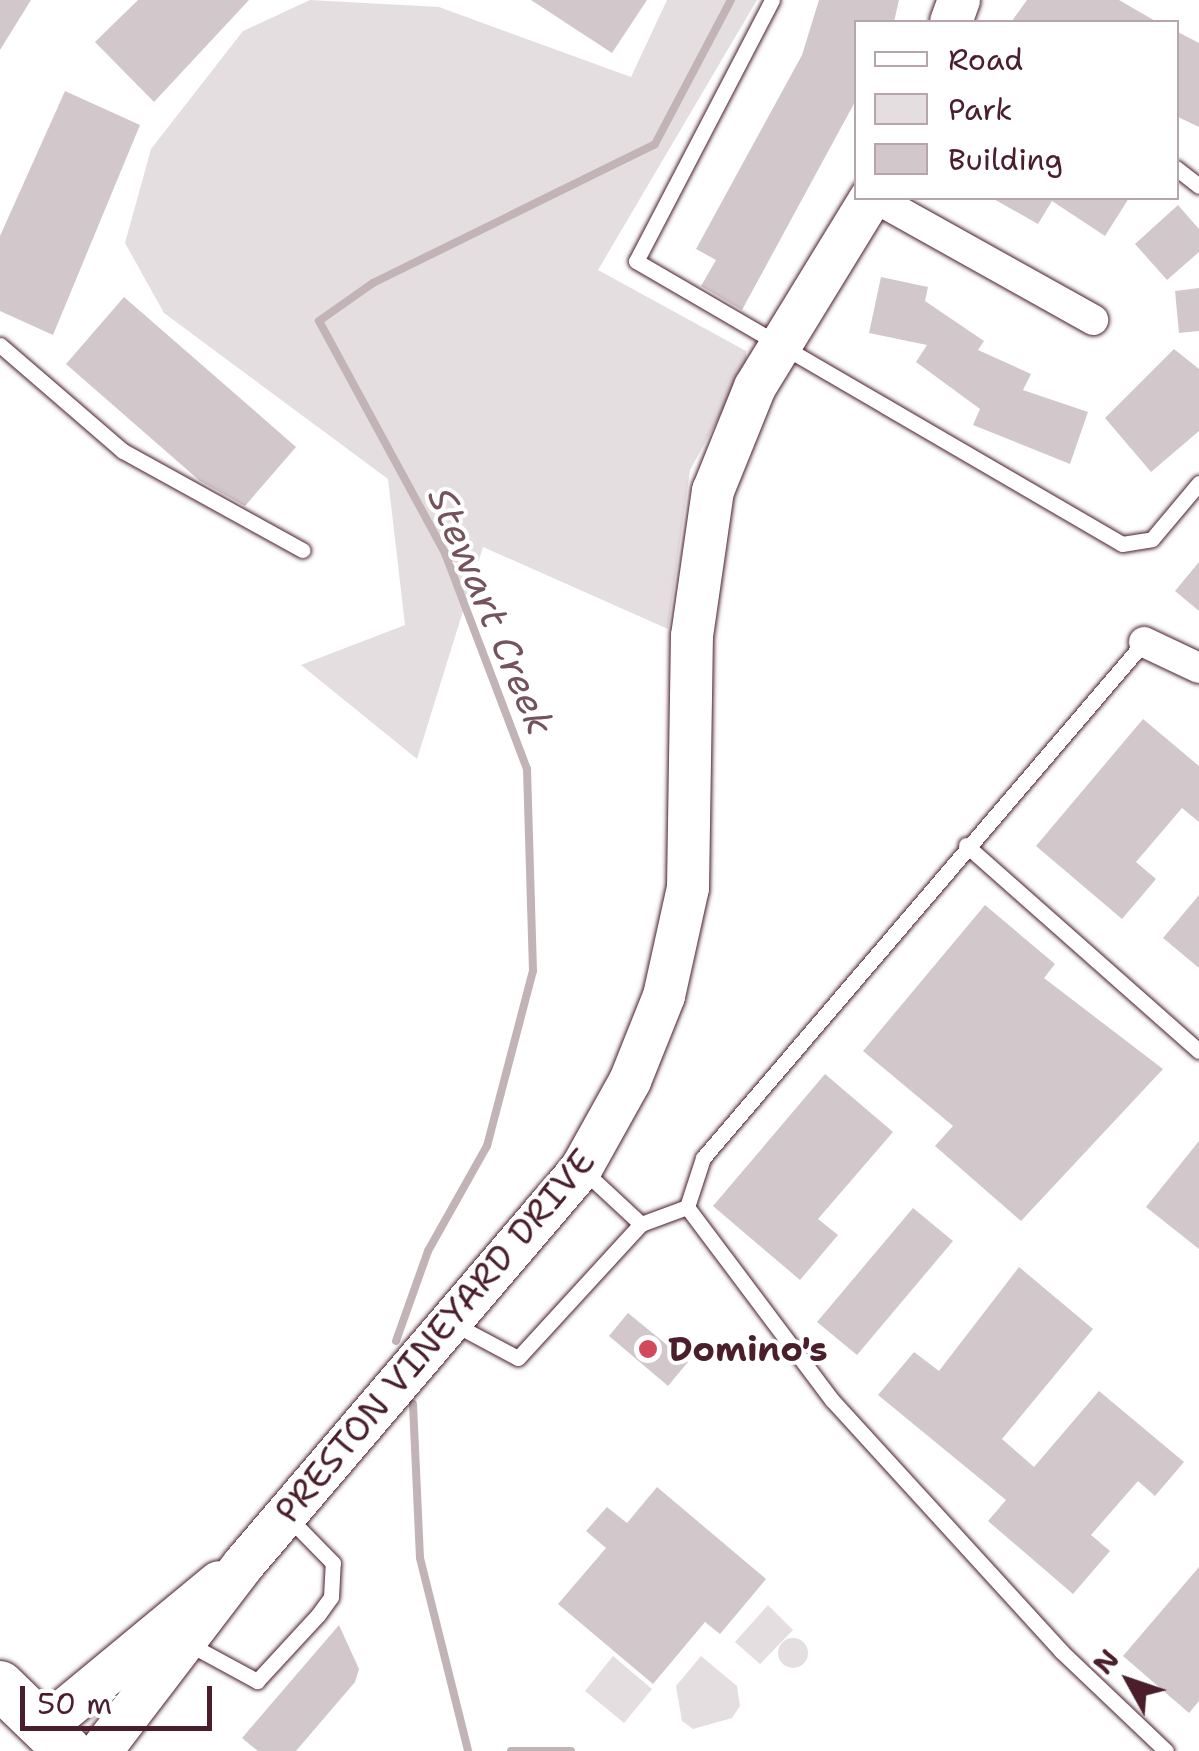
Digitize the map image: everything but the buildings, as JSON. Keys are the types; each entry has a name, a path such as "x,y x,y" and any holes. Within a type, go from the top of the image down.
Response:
{"main road":[{"path":"0,1685 43,1743"}],"street":[{"name":"PRESTON VINEYARD DRIVE","path":"101,1751 244,1564 582,1168 630,1081 674,959 688,888 692,636 705,530 738,422 776,349 872,200"},
{"path":"877,200 1093,320"},
{"path":"1144,642 1199,668"},
{"name":"PRESTON VINEYARD DRIVE","path":"43,1743 244,1564"}],"lane":[{"path":"772,0 636,261 776,349 1122,544 1152,539 1199,483"},
{"path":"1179,170 1199,186"},
{"path":"0,344 123,451 302,550"},
{"path":"687,1207 702,1158 966,845 1144,642"},
{"path":"966,845 1199,1051"},
{"path":"582,1168 641,1224"},
{"path":"452,1322 501,1356 518,1358 641,1224 687,1207"},
{"path":"687,1207 832,1400 1061,1651 1166,1751"},
{"path":"187,1643 258,1681 318,1614 331,1596 333,1563 286,1515"}],"green space":[{"path":"310,0 439,7 631,77 667,0 757,0 598,270 746,351 746,368 690,470 668,629 483,547 417,759 301,665 405,625 388,479 164,313 125,243 151,149 243,31"},
{"path":"768,1605 793,1630 760,1664 735,1642"},
{"path":"793,1638 804,1642 808,1653 804,1664 793,1668 782,1664 778,1653 782,1642"},
{"path":"613,1656 652,1689 624,1723 585,1691"},
{"path":"701,1656 737,1686 740,1706 732,1718 693,1729 682,1721 676,1686"}],"waterway":[{"name":"Stewart Creek","path":"396,1341 428,1251 487,1146 533,971 527,769 445,553 319,321 373,283 655,144 731,0"},
{"name":"Stewart Creek","path":"413,1404 420,1558 468,1751"},
{"path":"511,1751 571,1751"}],"place":[{"name":"Domino's","path":"648,1349"}]}
